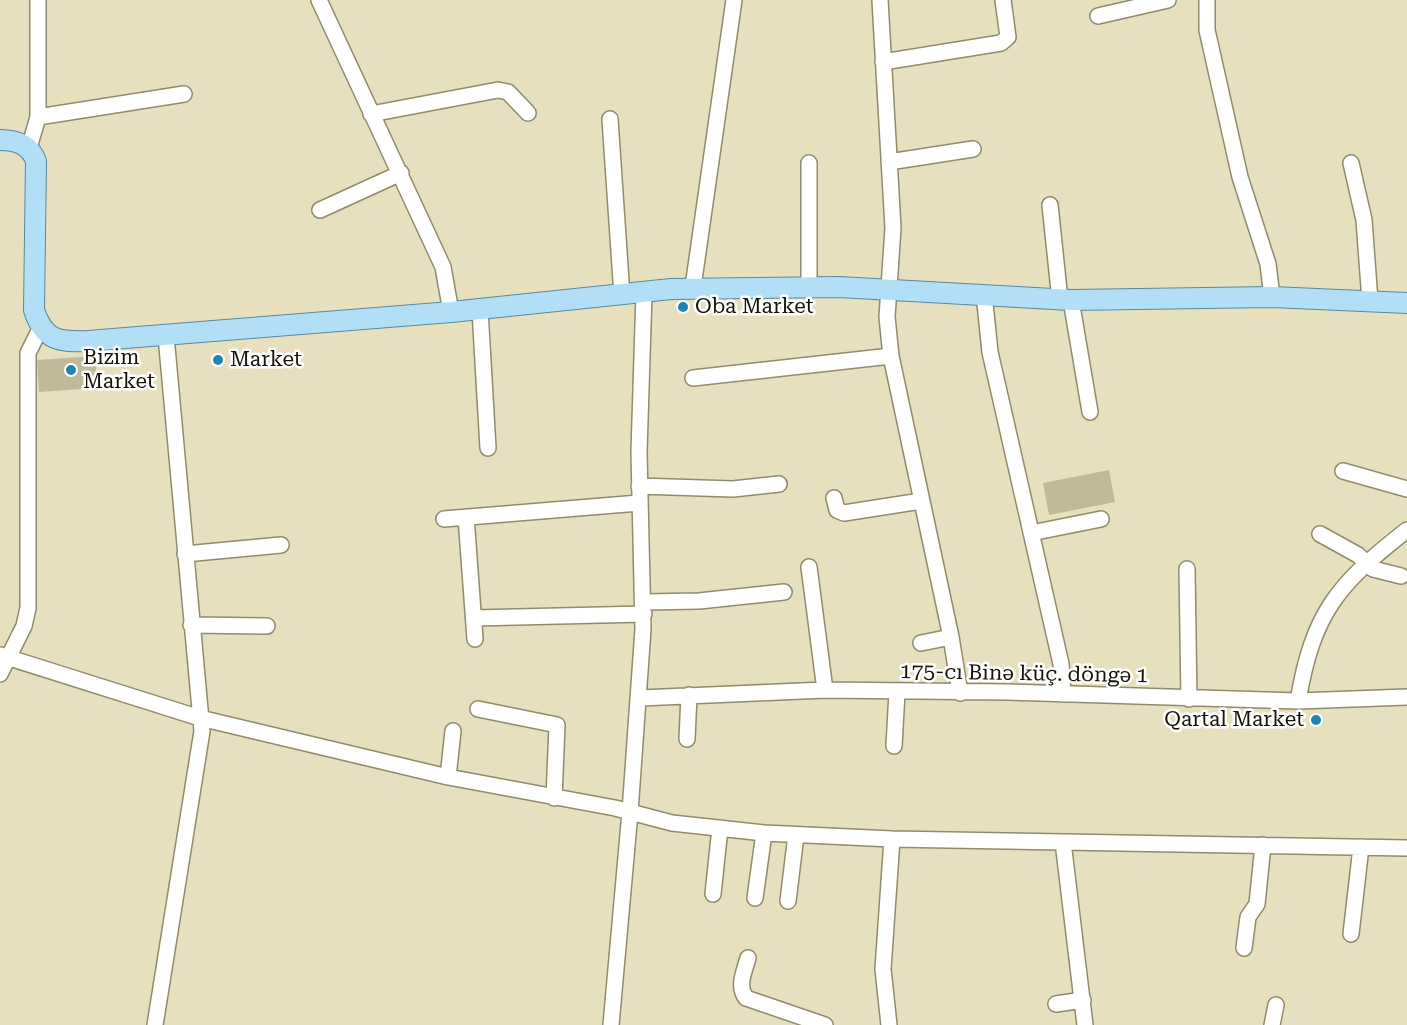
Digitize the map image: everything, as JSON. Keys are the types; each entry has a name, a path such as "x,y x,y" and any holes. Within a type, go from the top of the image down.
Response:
{"main road":[{"path":"0,140 13,141 29,148 36,161 32,283 34,310 40,327 52,337 72,341 166,336 480,310 693,287 808,286 1066,300 1272,297 1407,303"}],"street":[{"path":"29,148 38,117 38,0"},
{"path":"319,0 443,267 451,312"},
{"path":"693,287 734,0"},
{"path":"880,0 893,228 887,317 891,356 951,638 960,693"},
{"path":"883,62 1001,43 1008,37 1003,0"},
{"path":"1098,16 1168,0"},
{"path":"1207,0 1207,30 1240,177 1268,264 1272,297"},
{"path":"371,114 498,90 508,93 528,113"},
{"path":"38,117 184,94"},
{"path":"610,119 622,296"},
{"path":"889,162 973,148"},
{"path":"808,163 808,286"},
{"path":"1351,163 1364,220 1370,302"},
{"path":"320,210 401,173"},
{"path":"1050,205 1066,300 1090,412"},
{"path":"610,1025 630,812 644,608 639,486 644,292"},
{"path":"984,294 990,352 1061,664 1063,694"},
{"path":"480,310 488,448"},
{"path":"0,674 4,657 24,626 28,608 28,352 40,327"},
{"path":"155,1025 201,748 166,336"},
{"path":"693,378 891,356"},
{"path":"1343,471 1407,489"},
{"path":"639,486 722,489 779,484"},
{"path":"834,498 837,510 844,513 921,501"},
{"path":"444,519 639,503"},
{"path":"466,517 475,639"},
{"path":"1031,533 1101,519"},
{"path":"1298,701 1306,659 1320,620 1347,581 1365,563 1407,530"},
{"path":"1320,534 1346,547 1365,563 1384,574 1401,576"},
{"path":"185,554 281,545"},
{"path":"809,567 825,690"},
{"path":"1187,569 1189,699"},
{"path":"474,618 644,608 784,592"},
{"path":"191,626 267,626"},
{"path":"921,643 951,638"},
{"path":"4,657 200,718 448,777 630,812 672,824 764,833 892,839 1407,848"},
{"name":"175-cı Binə küç. döngə 1","path":"639,698 689,694 825,690 1298,701 1407,697"},
{"path":"894,746 897,692"},
{"path":"687,739 689,694"},
{"path":"478,709 556,725 554,798"},
{"path":"448,777 453,731"},
{"path":"713,894 720,828"},
{"path":"755,898 764,833"},
{"path":"788,901 796,834"},
{"path":"889,1025 883,969 892,839"},
{"path":"1063,842 1085,1025"},
{"path":"1245,948 1248,917 1257,904 1263,845"},
{"path":"1351,934 1361,847"},
{"path":"748,958 741,984 741,992 746,998 825,1025"},
{"path":"1056,1004 1083,1000"},
{"path":"1272,1025 1276,1005"}],"building":[{"path":"95,356 97,388 39,392 37,360"},
{"path":"1109,470 1115,502 1049,515 1043,483"}],"place":[{"name":"Oba Market","path":"683,307"},
{"name":"Market","path":"218,360"},
{"name":"Bizim Market","path":"71,370"},
{"name":"Qartal Market","path":"1316,720"}]}
